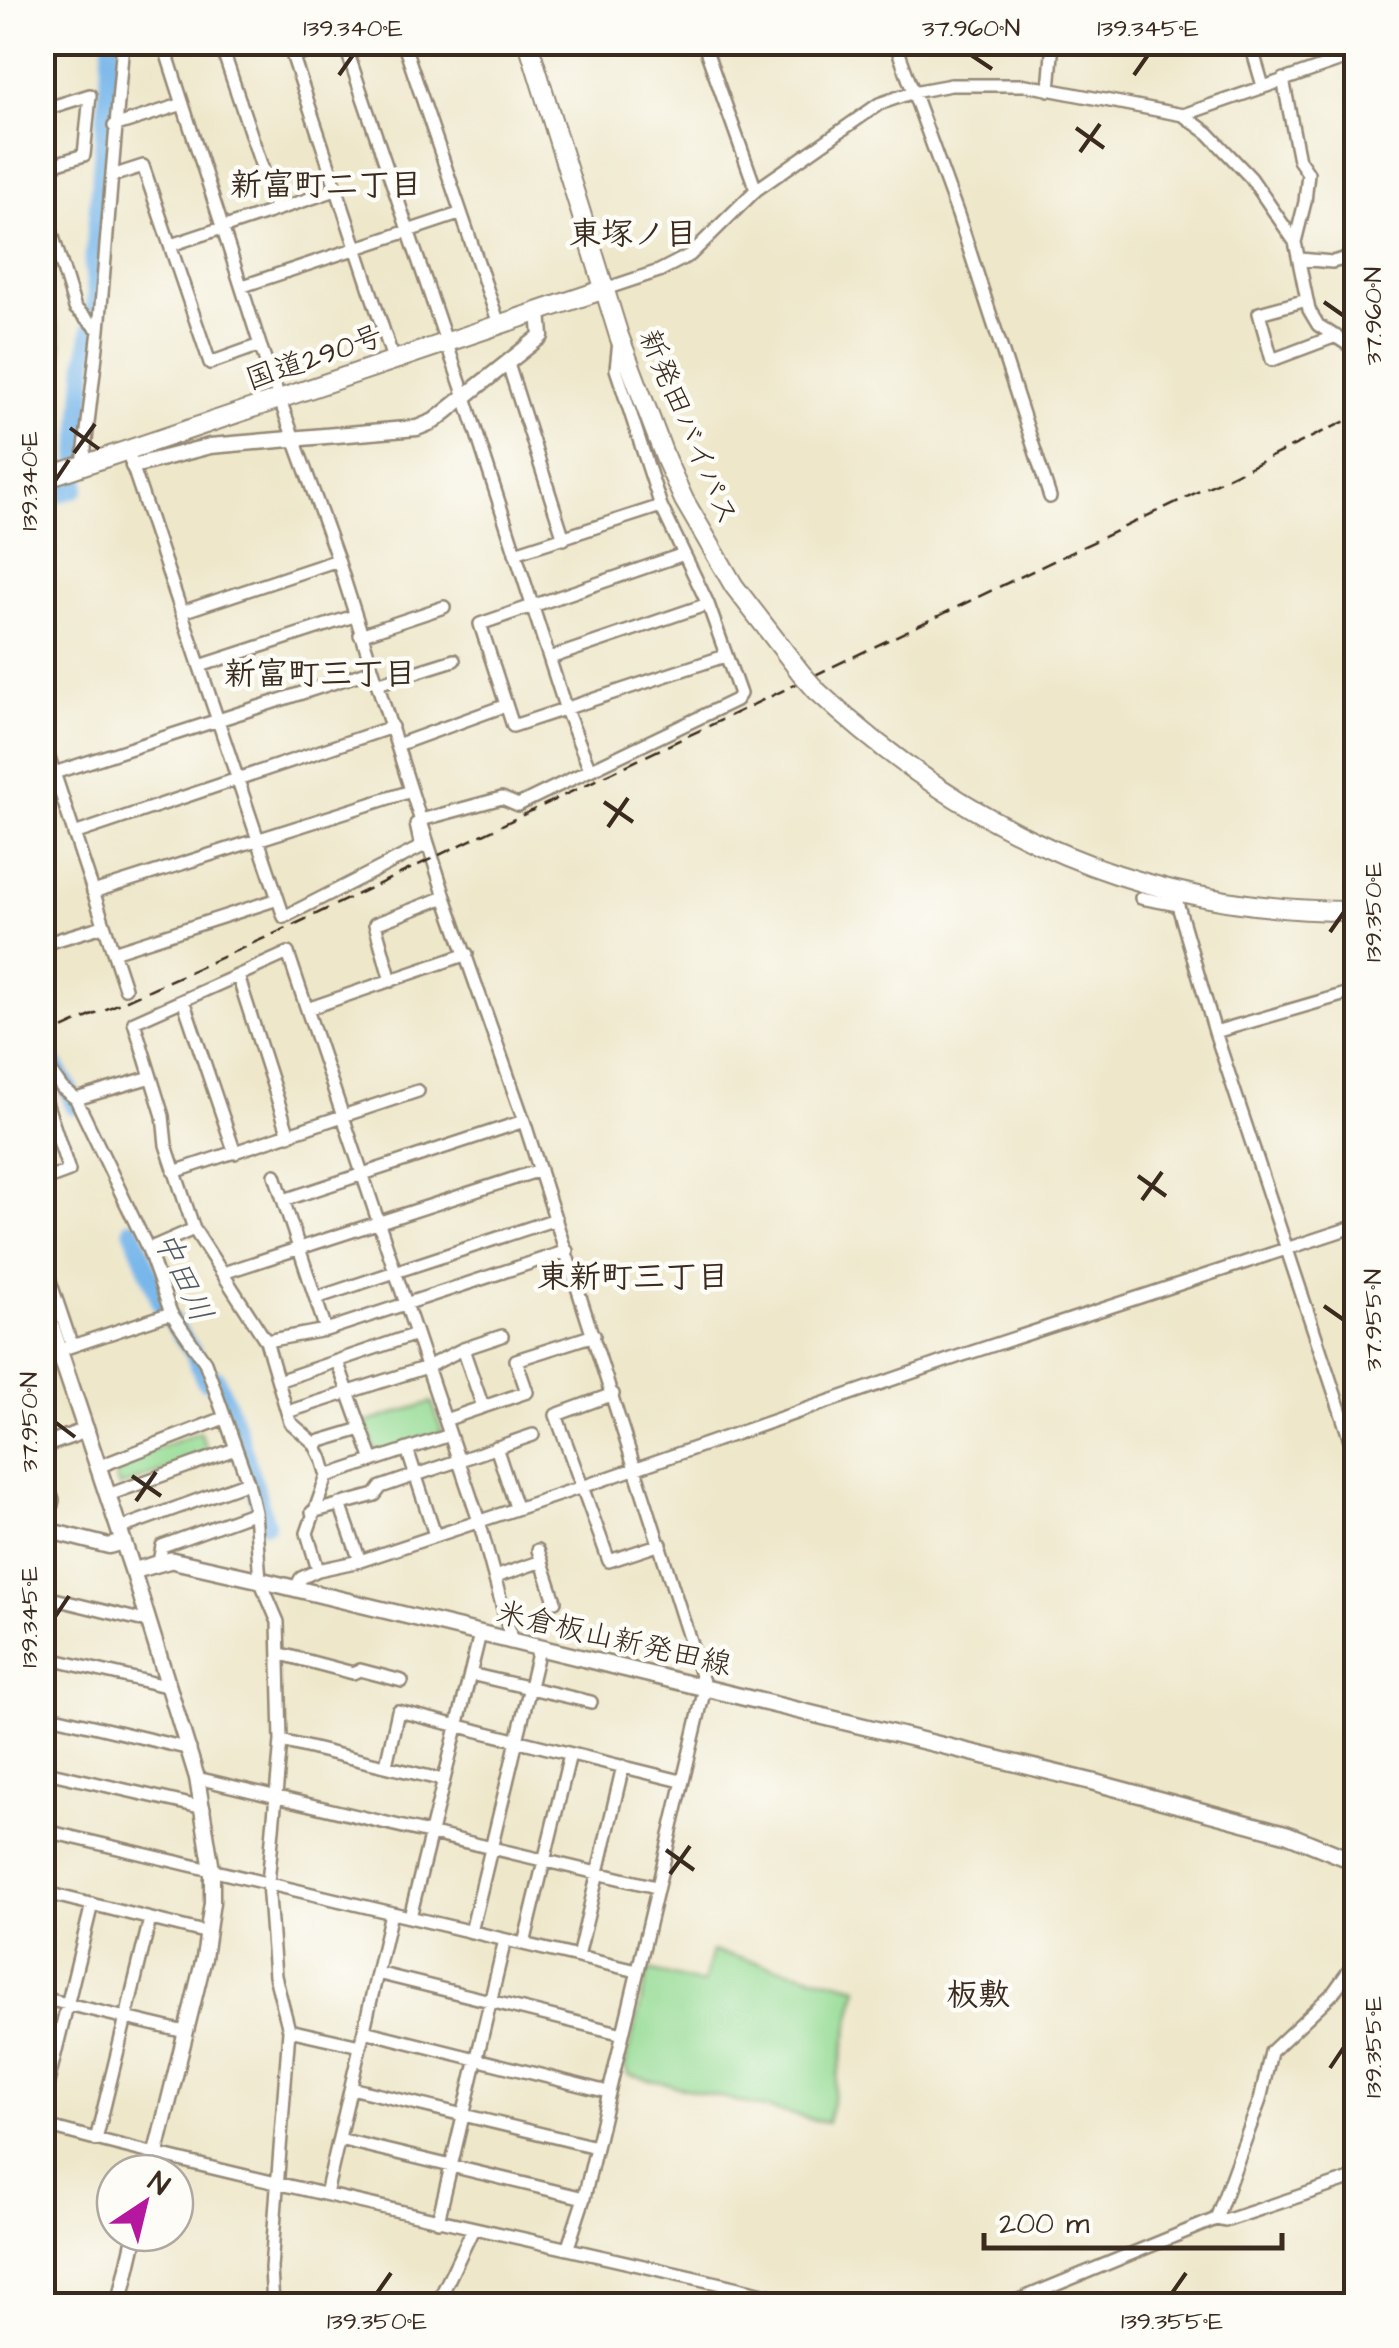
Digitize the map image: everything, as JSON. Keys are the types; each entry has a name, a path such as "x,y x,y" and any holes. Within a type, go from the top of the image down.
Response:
{"highway":[{"name":"新発田バイパス","path":"528,42 619,336 684,500 734,586 818,691 907,767 979,814 1080,863 1176,898 1263,908 1356,911"},
{"name":"国道290号","path":"42,479 75,468 130,458 393,358 605,289"}],"main road":[{"path":"42,1298 133,1571"},
{"name":"米倉板山新発田線","path":"133,1571 159,1562 184,1562 260,1580 1187,1807 1287,1834 1356,1862"}],"street":[{"path":"75,468 99,330 123,42"},
{"path":"163,42 260,345 338,560 445,898 524,1121 705,1688 584,2198 568,2247"},
{"path":"220,42 276,209"},
{"path":"288,42 393,358"},
{"path":"293,57 340,42 466,397 566,710 590,770"},
{"path":"403,42 499,324"},
{"path":"704,42 756,190"},
{"path":"895,42 958,215 1050,496"},
{"path":"1049,90 1053,42"},
{"path":"1250,42 1263,86"},
{"path":"1183,115 1356,54"},
{"path":"1283,79 1300,160 1308,173 1296,242"},
{"path":"605,289 660,271 690,256 756,190 880,104 913,92 978,83 1026,85 1183,115 1208,134 1251,178 1296,242 1308,310 1318,324 1356,350"},
{"path":"42,110 90,95 84,155 42,168"},
{"path":"114,126 183,104"},
{"path":"112,176 143,166 210,362 260,345"},
{"path":"171,244 336,190"},
{"path":"42,202 76,308 99,330"},
{"path":"243,286 459,214"},
{"path":"1300,259 1332,262 1356,256"},
{"path":"1307,300 1258,312 1272,360 1356,330"},
{"path":"539,312 541,336 434,421 417,428 210,446 130,458 284,917 422,848 416,824 421,820 502,798 518,805 736,700 740,694 708,604 660,506 616,369 619,336"},
{"path":"508,364 564,539"},
{"path":"515,553 660,506"},
{"path":"684,554 480,624 504,706 513,726 725,656"},
{"path":"182,612 338,560"},
{"path":"550,658 708,604"},
{"path":"360,635 444,607"},
{"path":"200,666 354,616"},
{"path":"378,684 454,660"},
{"path":"54,774 372,670"},
{"path":"397,746 504,706"},
{"path":"74,834 392,727"},
{"path":"42,736 125,988"},
{"path":"93,892 411,791"},
{"path":"391,980 374,924 445,898"},
{"path":"1141,898 1176,898 1356,1458"},
{"path":"113,952 278,899"},
{"path":"42,937 47,943 103,926"},
{"path":"318,1570 306,1533 328,1476 314,1443 290,1422 266,1341 194,1229 174,1172 134,1022 288,954 479,1521 512,1642"},
{"path":"306,1009 466,954"},
{"path":"238,976 289,1135"},
{"path":"1216,1032 1356,991"},
{"path":"183,1000 235,1153"},
{"path":"42,1059 62,1088 76,1099 148,1249 171,1313 204,1362 248,1482 255,1512 260,1580 278,1622 281,1741 268,1883 275,1976 289,2030 271,2268 273,2306"},
{"path":"76,1099 151,1078"},
{"path":"42,1181 70,1171 43,1096 62,1088"},
{"path":"174,1172 418,1091"},
{"path":"284,1200 524,1121"},
{"path":"222,1274 540,1170"},
{"path":"275,1174 326,1330"},
{"path":"316,1298 556,1219"},
{"path":"295,1589 300,1578 318,1570 582,1488 1356,1226"},
{"path":"148,1249 194,1229"},
{"path":"266,1341 326,1330 566,1251"},
{"path":"42,1257 58,1351 171,1313"},
{"path":"278,1381 416,1334"},
{"path":"286,1412 427,1368 502,1336"},
{"path":"445,1420 527,1392 516,1360 594,1336"},
{"path":"464,1349 484,1407"},
{"path":"337,1361 372,1461"},
{"path":"613,1394 556,1416 609,1561 662,1544"},
{"path":"100,1466 224,1418"},
{"path":"314,1443 361,1429"},
{"path":"42,1446 87,1430"},
{"path":"312,1512 375,1494 381,1487 533,1434"},
{"path":"328,1476 450,1435"},
{"path":"496,1447 516,1507"},
{"path":"108,1495 235,1448"},
{"path":"407,1450 435,1535"},
{"path":"42,1472 53,1500 42,1550"},
{"path":"45,1530 109,1546 120,1535 248,1482"},
{"path":"340,1504 360,1560"},
{"path":"159,1562 162,1546 255,1512"},
{"path":"496,1577 540,1556 555,1601"},
{"path":"133,1571 190,1749 204,1808 212,1870 208,1932 156,2153"},
{"path":"42,1596 149,1622"},
{"path":"410,1917 480,1634"},
{"path":"471,1932 539,1649"},
{"path":"281,1654 402,1681"},
{"path":"42,1657 170,1687"},
{"path":"470,1674 592,1702"},
{"path":"386,1765 398,1711 681,1780"},
{"path":"42,1714 190,1749"},
{"path":"281,1741 442,1780"},
{"path":"524,1944 570,1754"},
{"path":"578,1956 623,1766"},
{"path":"42,1771 204,1808"},
{"path":"197,1778 656,1887"},
{"path":"42,1868 47,1831 637,1972"},
{"path":"42,1892 208,1932"},
{"path":"42,2108 92,1904"},
{"path":"326,2194 392,1912"},
{"path":"96,2140 150,1919"},
{"path":"438,2220 505,1940"},
{"path":"1216,2219 1260,2100 1271,2052 1333,1993 1356,1961"},
{"path":"377,1974 623,2034"},
{"path":"42,1998 185,2032"},
{"path":"289,2030 360,2046"},
{"path":"364,2032 608,2092"},
{"path":"351,2088 596,2147"},
{"path":"42,2125 152,2153"},
{"path":"339,2140 584,2198"},
{"path":"195,2163 813,2306"},
{"path":"1004,2306 1216,2219 1225,2220 1356,2177"},
{"path":"436,2306 473,2229"},
{"path":"119,2306 131,2253"}],"green space":[{"path":"52,308 62,346 52,462 43,466 43,311"},
{"path":"432,1402 442,1432 377,1454 365,1423"},
{"path":"200,1432 209,1455 119,1487 112,1466"},
{"path":"712,1951 858,1987 827,2123 628,2075 625,2066 649,1970 703,1984"}],"waterway":[{"name":"中田川","path":"42,500 76,488 86,362 96,295 93,264 112,42"},
{"name":"中田川","path":"42,1046 68,1087 74,1106"},
{"name":"中田川","path":"132,1229 163,1309 194,1354 205,1381 216,1378 235,1423 266,1523"}],"railway":[{"path":"42,1038 289,927 1356,416"}],"district":[{"name":"新富町二丁目","path":"326,184"},
{"name":"東塚ノ目","path":"633,233"},
{"name":"新富町三丁目","path":"320,673"},
{"name":"東新町三丁目","path":"633,1276"},
{"name":"板敷","path":"978,1994"}]}
